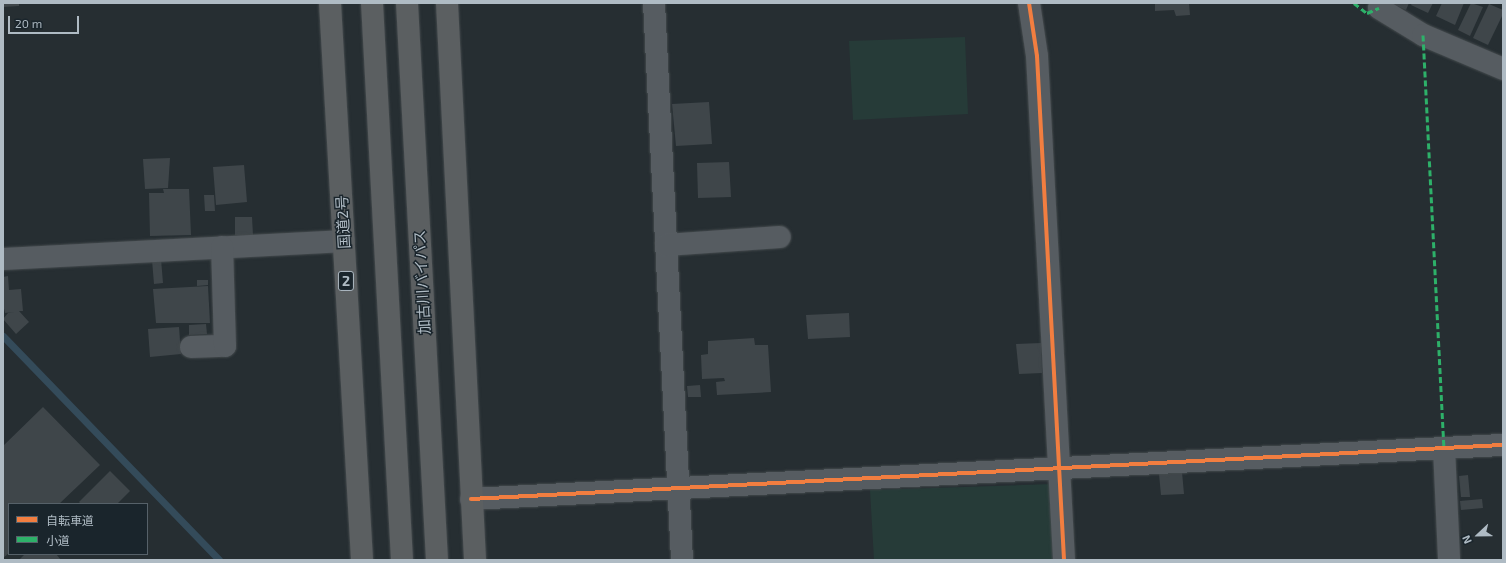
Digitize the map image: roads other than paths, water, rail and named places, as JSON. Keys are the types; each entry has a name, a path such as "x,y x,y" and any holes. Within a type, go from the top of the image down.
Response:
{"highway":[{"name":"国道2号","path":"330,3 362,560"},
{"path":"372,3 402,560"},
{"name":"加古川バイパス","path":"407,3 437,560"},
{"path":"447,3 475,560"}],"street":[{"path":"654,3 682,560"},
{"path":"1029,3 1037,56 1064,560"},
{"path":"1381,3 1379,8 1423,36 1503,69"},
{"path":"666,245 780,238"},
{"path":"3,259 344,241"},
{"path":"191,347 225,346 222,247"},
{"path":"471,499 678,490 1058,468 1503,445"},
{"path":"1444,448 1449,560"}],"waterway":[{"path":"3,336 219,560"}]}
